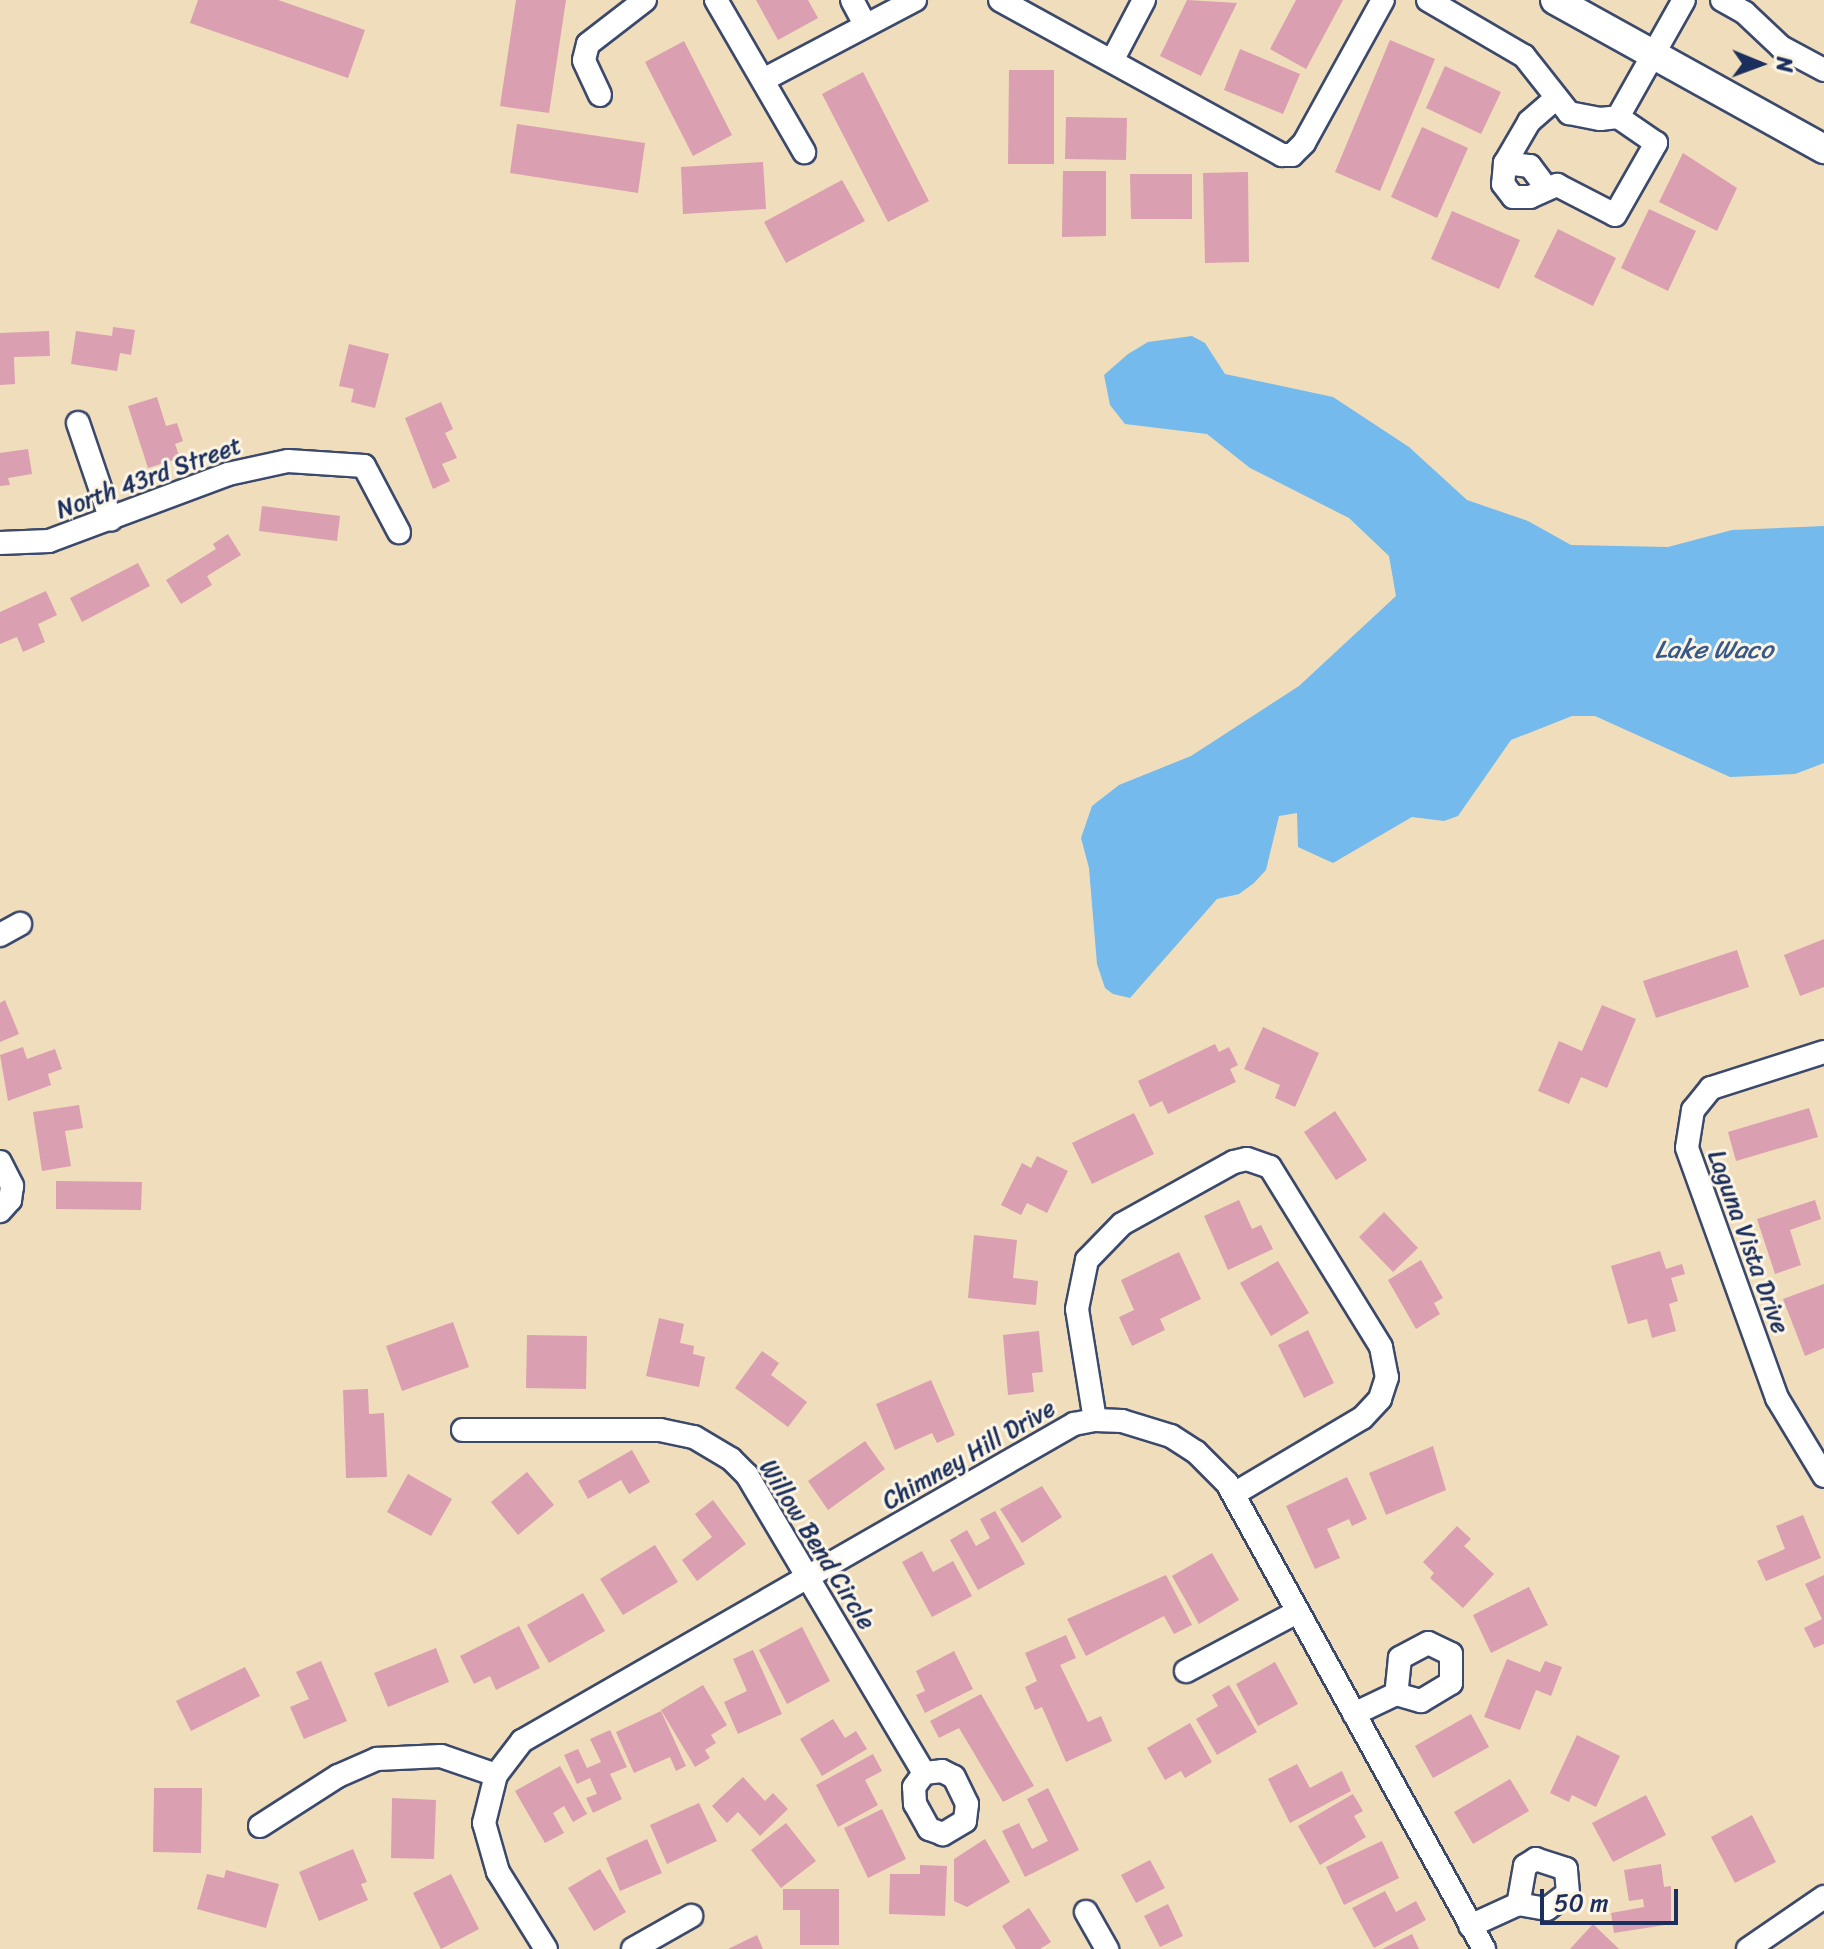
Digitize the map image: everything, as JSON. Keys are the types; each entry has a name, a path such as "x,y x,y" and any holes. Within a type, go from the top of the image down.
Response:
{"main road":[{"path":"1555,0 1824,149"}],"street":[{"path":"600,95 584,60 588,44 645,0"},
{"path":"716,0 804,152"},
{"path":"852,0 865,24"},
{"path":"763,80 915,0"},
{"path":"1000,0 1274,153 1292,155 1304,143 1383,0"},
{"path":"1112,61 1144,0"},
{"path":"1428,0 1524,56 1554,100 1569,113 1618,117 1656,143 1615,215 1573,190 1546,187 1530,197 1513,197 1503,184 1505,163 1529,122 1554,100"},
{"path":"1618,117 1684,0"},
{"path":"1722,0 1745,13 1781,47 1824,70"},
{"path":"1505,163 1524,162 1546,187"},
{"path":"78,423 111,520"},
{"name":"North 43rd Street","path":"0,543 49,541 258,465 318,461 364,466 399,532"},
{"path":"0,935 20,924"},
{"name":"Laguna Vista Drive","path":"1824,1052 1711,1088 1693,1110 1687,1148 1777,1398 1824,1476"},
{"path":"1095,1420 1076,1296 1093,1252 1122,1224 1234,1162 1247,1159 1270,1167 1381,1347 1387,1377 1380,1399 1362,1418 1234,1494"},
{"path":"0,1162 12,1186 10,1200 0,1211"},
{"name":"Chimney Hill Drive","path":"546,1949 491,1857 485,1806 496,1775 522,1741 1074,1424 1095,1420 1122,1421 1171,1436 1213,1467 1234,1494 1484,1949"},
{"name":"Willow Bend Circle","path":"463,1430 660,1430 694,1437 722,1453 747,1475 924,1773"},
{"path":"1186,1671 1297,1612"},
{"path":"1354,1714 1396,1694"},
{"path":"260,1826 338,1776 377,1759 431,1755 496,1775"},
{"path":"1748,1949 1824,1897"},
{"path":"1470,1926 1518,1904"},
{"path":"1086,1912 1107,1949"},
{"path":"633,1949 691,1916"}],"water":[{"name":"Lake Waco","path":"1192,336 1205,343 1225,374 1333,397 1409,447 1467,500 1528,521 1571,545 1668,547 1732,530 1824,526 1824,763 1795,774 1730,777 1595,716 1572,716 1511,740 1458,816 1444,821 1412,817 1333,863 1298,847 1297,813 1279,816 1266,870 1254,883 1239,894 1217,899 1130,998 1113,994 1105,988 1097,964 1089,868 1081,838 1092,806 1119,785 1191,756 1299,686 1396,596 1389,556 1349,518 1250,468 1207,434 1125,424 1110,405 1104,375 1128,354 1148,342"}],"building":[{"path":"198,0 278,0 365,30 348,78 190,23"},
{"path":"516,0 566,0 549,113 500,106"},
{"path":"756,0 808,0 818,18 778,40"},
{"path":"1187,0 1237,3 1201,76 1160,56"},
{"path":"1296,0 1343,0 1306,69 1270,49"},
{"path":"1390,40 1435,59 1380,191 1335,172"},
{"path":"684,41 732,135 693,156 645,62"},
{"path":"1240,49 1300,74 1283,114 1224,90"},
{"path":"1445,66 1501,92 1481,134 1426,108"},
{"path":"1009,70 1054,70 1054,164 1008,164"},
{"path":"863,72 929,201 888,222 822,94"},
{"path":"1066,117 1127,118 1126,160 1065,159"},
{"path":"517,124 645,143 638,193 510,173"},
{"path":"1422,127 1468,148 1437,218 1391,197"},
{"path":"1683,153 1737,188 1717,231 1659,202"},
{"path":"763,162 766,209 683,214 681,167"},
{"path":"1063,171 1106,171 1106,236 1062,237"},
{"path":"1248,172 1249,262 1205,263 1203,173"},
{"path":"1130,174 1192,174 1192,219 1131,219"},
{"path":"842,180 865,221 786,263 764,222"},
{"path":"1649,209 1696,231 1668,291 1621,268"},
{"path":"1452,211 1520,240 1499,289 1431,259"},
{"path":"1558,229 1616,258 1593,306 1534,277"},
{"path":"113,327 135,330 131,355 120,353 117,371 71,364 76,331 112,336"},
{"path":"49,331 50,356 14,357 15,384 0,385 0,333"},
{"path":"349,344 389,354 375,408 351,402 354,389 339,386"},
{"path":"157,397 166,426 177,423 183,441 175,444 180,458 148,468 128,406"},
{"path":"441,402 453,429 445,433 457,458 442,464 450,481 433,489 405,418"},
{"path":"28,449 32,474 8,478 10,485 0,486 0,453"},
{"path":"262,506 340,516 337,541 259,531"},
{"path":"228,534 241,555 207,576 212,585 181,604 166,580 216,549 213,544"},
{"path":"138,563 150,586 82,622 70,598"},
{"path":"46,591 57,615 38,624 45,642 23,652 17,637 0,644 0,612"},
{"path":"1824,939 1824,987 1800,996 1784,955"},
{"path":"1737,950 1749,987 1656,1018 1643,981"},
{"path":"5,1000 19,1034 0,1042 0,1003"},
{"path":"1602,1005 1636,1019 1607,1088 1581,1077 1569,1104 1538,1091 1559,1041 1582,1051"},
{"path":"1263,1027 1319,1053 1295,1107 1275,1098 1280,1085 1244,1069"},
{"path":"1215,1044 1219,1052 1229,1047 1238,1065 1230,1069 1236,1082 1168,1114 1162,1101 1150,1107 1138,1081"},
{"path":"23,1047 27,1059 55,1049 62,1069 48,1074 51,1085 8,1101 0,1055"},
{"path":"79,1105 83,1128 65,1131 71,1166 42,1171 33,1112"},
{"path":"1809,1108 1818,1137 1736,1161 1728,1132"},
{"path":"1335,1111 1367,1160 1336,1180 1304,1132"},
{"path":"1134,1113 1154,1154 1092,1184 1072,1143"},
{"path":"1037,1156 1068,1171 1047,1213 1027,1203 1021,1215 1001,1205 1022,1163 1031,1168"},
{"path":"56,1181 142,1182 141,1210 56,1209"},
{"path":"1239,1200 1252,1229 1261,1225 1273,1249 1228,1270 1204,1216"},
{"path":"1815,1200 1821,1219 1790,1230 1801,1265 1775,1274 1757,1219"},
{"path":"1384,1212 1418,1248 1393,1272 1359,1237"},
{"path":"974,1235 1017,1240 1013,1278 1038,1281 1036,1305 968,1298"},
{"path":"1660,1251 1666,1269 1682,1264 1685,1274 1671,1278 1678,1301 1669,1304 1676,1331 1652,1338 1647,1319 1628,1324 1611,1266"},
{"path":"1179,1252 1201,1299 1160,1319 1165,1330 1132,1346 1119,1317 1134,1310 1121,1280"},
{"path":"1421,1260 1443,1298 1434,1303 1440,1314 1416,1329 1388,1280"},
{"path":"1278,1261 1309,1313 1271,1336 1240,1283"},
{"path":"1824,1284 1824,1348 1805,1356 1783,1299"},
{"path":"659,1318 684,1324 680,1343 694,1346 693,1354 705,1357 699,1387 646,1376"},
{"path":"453,1322 469,1367 402,1391 386,1346"},
{"path":"1308,1330 1334,1383 1304,1398 1278,1345"},
{"path":"1039,1331 1043,1372 1032,1373 1034,1392 1008,1395 1003,1335"},
{"path":"527,1335 587,1336 586,1389 526,1388"},
{"path":"762,1351 779,1363 771,1375 807,1402 788,1427 735,1388"},
{"path":"931,1380 955,1435 937,1443 932,1433 895,1450 876,1404"},
{"path":"368,1389 369,1414 384,1413 387,1477 346,1478 343,1390"},
{"path":"865,1441 885,1469 828,1510 808,1481"},
{"path":"1433,1446 1446,1490 1386,1515 1369,1473"},
{"path":"632,1450 650,1482 629,1494 621,1480 588,1499 578,1481"},
{"path":"527,1472 554,1505 518,1535 491,1502"},
{"path":"408,1474 452,1499 431,1536 387,1512"},
{"path":"1347,1477 1367,1519 1352,1526 1349,1519 1327,1529 1340,1558 1315,1569 1286,1506"},
{"path":"1042,1486 1062,1517 1022,1543 1000,1509"},
{"path":"713,1500 746,1544 697,1581 682,1560 712,1537 695,1514"},
{"path":"995,1511 1025,1564 978,1590 950,1540 967,1530 976,1546 990,1538 980,1519"},
{"path":"1803,1515 1821,1558 1766,1581 1757,1561 1785,1549 1776,1526"},
{"path":"1457,1526 1471,1539 1464,1546 1494,1574 1463,1608 1430,1578 1434,1573 1423,1562"},
{"path":"655,1545 678,1582 623,1615 600,1579"},
{"path":"922,1551 933,1572 953,1561 972,1596 932,1617 902,1562"},
{"path":"1212,1553 1239,1600 1199,1624 1172,1576"},
{"path":"1166,1575 1192,1625 1174,1634 1164,1616 1086,1656 1067,1619"},
{"path":"1824,1575 1824,1644 1814,1648 1804,1628 1822,1619 1805,1584"},
{"path":"1529,1587 1548,1625 1491,1653 1473,1615"},
{"path":"583,1593 605,1631 549,1663 527,1625"},
{"path":"519,1626 540,1668 496,1690 490,1676 474,1684 460,1656"},
{"path":"802,1627 830,1681 787,1704 759,1650"},
{"path":"1066,1635 1076,1658 1060,1665 1088,1722 1101,1716 1112,1741 1066,1762 1042,1707 1035,1710 1025,1687 1037,1681 1025,1653"},
{"path":"436,1648 449,1682 388,1707 374,1673"},
{"path":"753,1650 782,1714 738,1734 724,1702 747,1691 733,1659"},
{"path":"954,1651 973,1689 925,1713 916,1695 925,1691 916,1671"},
{"path":"1507,1659 1540,1672 1545,1661 1562,1667 1551,1696 1536,1690 1520,1730 1484,1717"},
{"path":"321,1661 347,1721 304,1739 290,1707 309,1699 296,1672"},
{"path":"1275,1662 1298,1704 1258,1726 1236,1684"},
{"path":"245,1667 260,1696 191,1731 176,1701"},
{"path":"703,1685 727,1725 711,1735 716,1743 705,1750 710,1758 695,1767 661,1710"},
{"path":"1229,1685 1257,1732 1217,1755 1196,1719 1218,1706 1212,1695"},
{"path":"981,1694 1034,1786 1003,1802 959,1728 939,1738 930,1721"},
{"path":"661,1711 686,1766 676,1771 670,1757 634,1773 616,1732"},
{"path":"1471,1714 1489,1747 1433,1778 1415,1746"},
{"path":"833,1719 845,1738 856,1731 867,1749 822,1776 800,1739"},
{"path":"1190,1723 1212,1762 1185,1778 1181,1771 1165,1780 1147,1748"},
{"path":"610,1730 627,1767 610,1774 622,1799 593,1813 586,1798 597,1794 590,1778 577,1784 564,1755 578,1749 587,1768 601,1762 590,1739"},
{"path":"1577,1735 1620,1756 1596,1807 1572,1795 1569,1802 1550,1793"},
{"path":"873,1754 882,1771 865,1780 878,1805 838,1827 816,1785"},
{"path":"1297,1764 1310,1788 1342,1771 1351,1791 1290,1823 1268,1779"},
{"path":"560,1766 587,1814 573,1822 564,1806 553,1813 564,1833 545,1843 515,1791"},
{"path":"743,1777 765,1801 773,1793 788,1809 760,1836 738,1812 727,1823 712,1806"},
{"path":"1510,1779 1529,1811 1473,1844 1454,1812"},
{"path":"154,1788 202,1788 201,1853 153,1852"},
{"path":"1048,1788 1079,1850 1025,1877 1002,1831 1019,1823 1032,1849 1048,1841 1027,1799"},
{"path":"1353,1794 1363,1811 1354,1816 1366,1837 1320,1865 1298,1826"},
{"path":"1646,1795 1666,1835 1613,1862 1592,1823"},
{"path":"392,1798 436,1800 434,1859 391,1858"},
{"path":"699,1803 717,1841 667,1864 650,1825"},
{"path":"882,1809 906,1859 868,1878 844,1828"},
{"path":"1752,1815 1776,1862 1735,1883 1711,1837"},
{"path":"786,1823 816,1861 781,1888 751,1850"},
{"path":"647,1839 662,1873 620,1891 606,1858"},
{"path":"985,1839 1010,1882 967,1907 954,1901 954,1859"},
{"path":"1382,1841 1399,1878 1344,1905 1326,1867"},
{"path":"353,1849 367,1882 361,1884 368,1900 319,1921 299,1872"},
{"path":"1150,1860 1165,1888 1136,1903 1121,1875"},
{"path":"1661,1864 1664,1887 1671,1886 1671,1924 1614,1933 1611,1913 1644,1907 1643,1899 1629,1901 1624,1870"},
{"path":"920,1865 947,1866 945,1916 889,1914 890,1874 920,1874"},
{"path":"600,1869 626,1912 594,1931 568,1888"},
{"path":"226,1870 279,1884 266,1928 197,1909 207,1874 224,1878"},
{"path":"451,1874 479,1929 441,1949 413,1893"},
{"path":"783,1889 839,1889 839,1945 800,1945 800,1910 783,1910"},
{"path":"1385,1891 1396,1912 1416,1901 1426,1920 1374,1948 1352,1908"},
{"path":"1168,1904 1183,1936 1160,1947 1144,1916"},
{"path":"1029,1908 1051,1942 1040,1949 1016,1949 1002,1926"},
{"path":"1593,1924 1619,1949 1570,1949"},
{"path":"1412,1934 1419,1949 1382,1949"},
{"path":"757,1935 763,1949 728,1949"}]}
